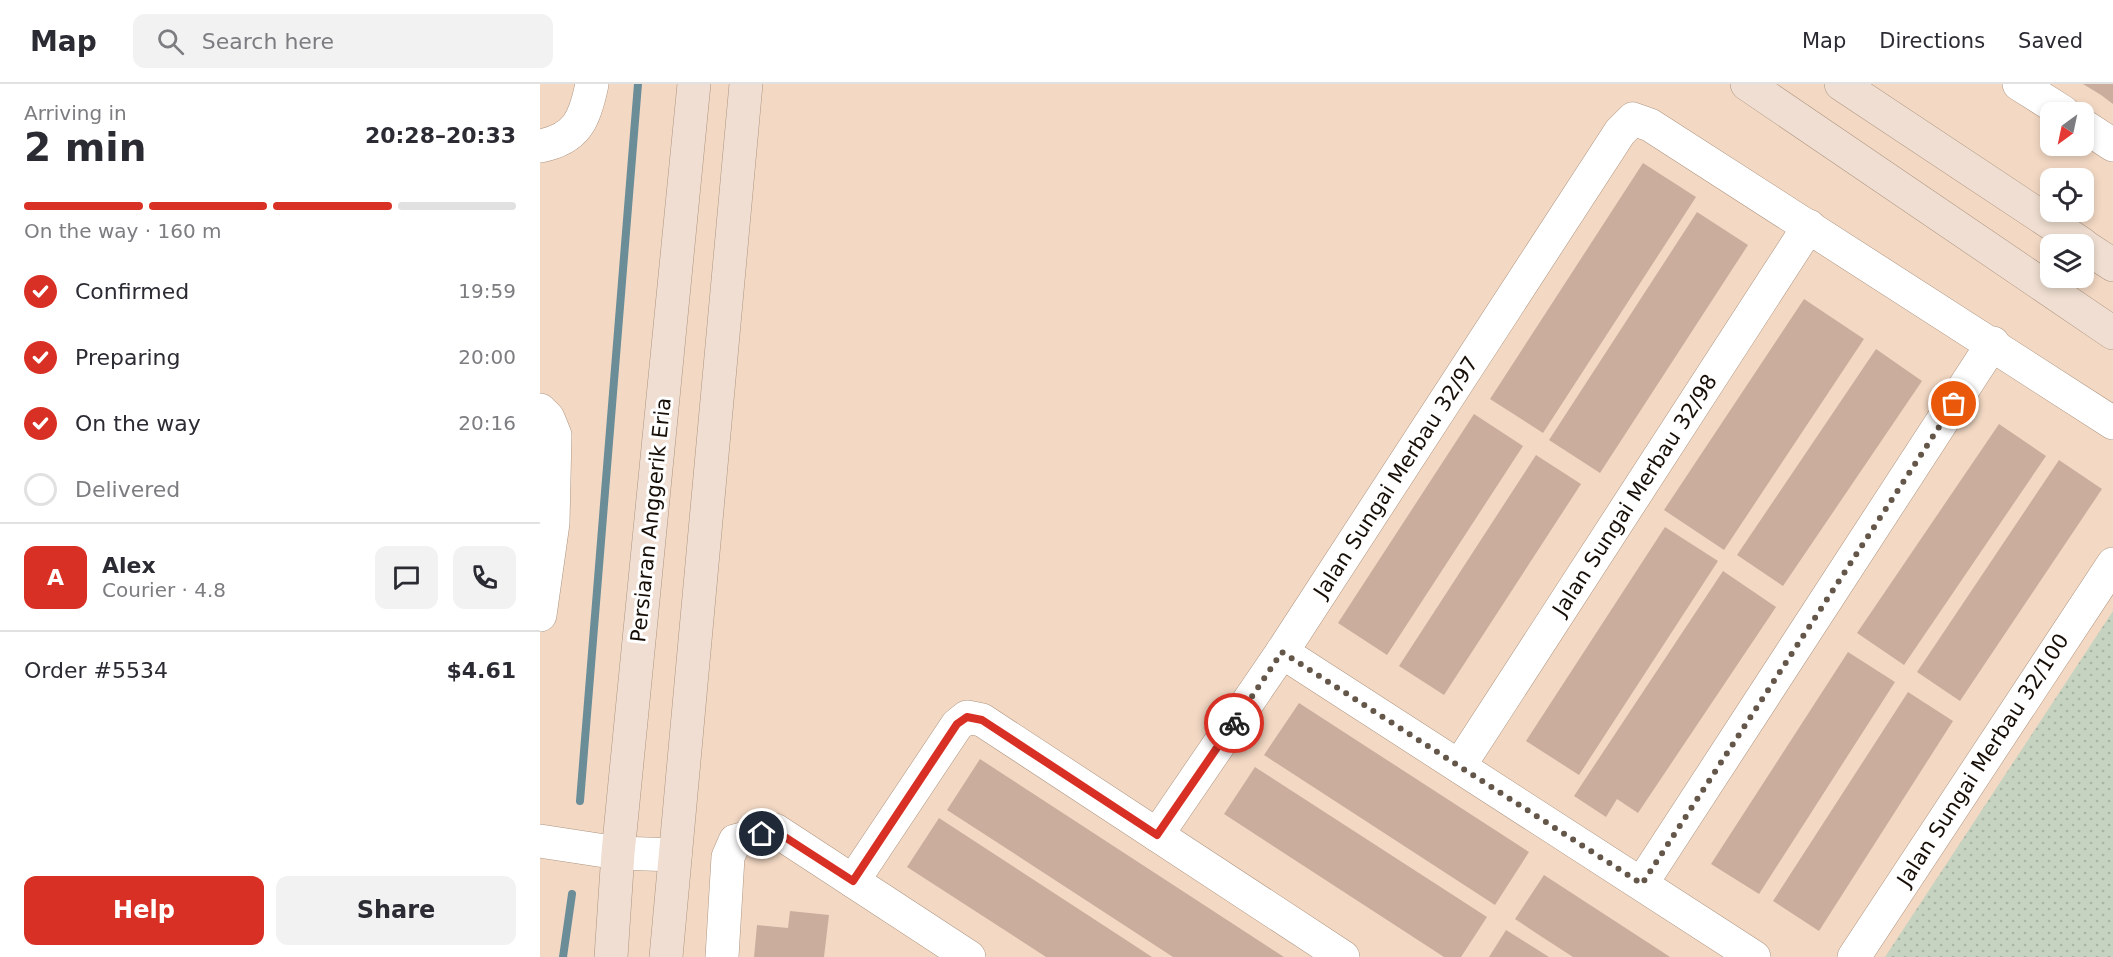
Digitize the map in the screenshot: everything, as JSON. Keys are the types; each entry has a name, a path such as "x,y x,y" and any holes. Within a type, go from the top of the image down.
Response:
{"main road":[{"name":"Persiaran Anggerik Eria","path":"611,957 618,853 694,84"},
{"path":"666,957 746,84"},
{"path":"1746,84 2113,333"},
{"path":"1841,84 2066,234"},
{"path":"2094,252 2113,265"}],"street":[{"path":"540,146 557,143 569,136 580,124 592,84"},
{"path":"2019,84 2047,102"},
{"name":"Jalan Sungai Merbau 32/97","path":"1157,835 1282,652 1626,124 1633,119 1650,125 1809,225"},
{"path":"2094,133 2113,145"},
{"path":"1809,225 2113,423"},
{"name":"Jalan Sungai Merbau 32/98","path":"1460,765 1809,225"},
{"path":"1642,884 1993,344"},
{"path":"540,410 548,418 555,435 553,523 540,615"},
{"name":"Jalan Sungai Merbau 32/100","path":"1854,957 2113,564"},
{"path":"1282,652 1754,957"},
{"path":"853,881 957,724 967,717 982,720 1343,957"},
{"path":"722,957 728,857 735,841 774,830 853,881 953,952"},
{"path":"540,841 618,853 675,855"}],"green space":[{"path":"2113,611 2113,957 1885,957"}],"building":[{"path":"2083,84 2113,84 2113,104 2101,95"},
{"path":"1643,163 1696,197 1543,433 1490,399"},
{"path":"1697,212 1748,245 1600,473 1549,440"},
{"path":"1804,299 1864,339 1724,550 1664,510"},
{"path":"1876,349 1922,381 1783,586 1737,555"},
{"path":"1474,414 1523,446 1387,655 1338,623"},
{"path":"1999,424 2046,456 1904,665 1857,633"},
{"path":"1536,455 1581,484 1444,695 1399,666"},
{"path":"2059,460 2102,489 1960,701 1917,672"},
{"path":"1665,527 1718,561 1579,775 1526,741"},
{"path":"1723,571 1776,607 1638,813 1617,799 1606,817 1574,796"},
{"path":"1848,652 1895,682 1759,894 1711,864"},
{"path":"1908,692 1953,721 1819,931 1773,901"},
{"path":"1299,703 1529,852 1495,905 1264,755"},
{"path":"980,759 1284,957 1173,957 947,810"},
{"path":"1255,767 1487,917 1461,957 1444,957 1224,814"},
{"path":"939,818 1152,957 1046,957 907,867"},
{"path":"1544,875 1670,957 1573,957 1539,935 1515,919"},
{"path":"790,911 829,915 824,957 754,957 757,925 788,928"},
{"path":"1506,930 1530,945 1549,957 1489,957"}],"waterway":[{"path":"580,801 638,84"},
{"path":"563,957 572,894"}],"way so far":[{"path":"1234,723 1282,652 1642,884 1954,404"}],"route":[{"path":"762,834 774,830 853,881 957,724 967,717 982,720 1157,835 1234,723"}]}
